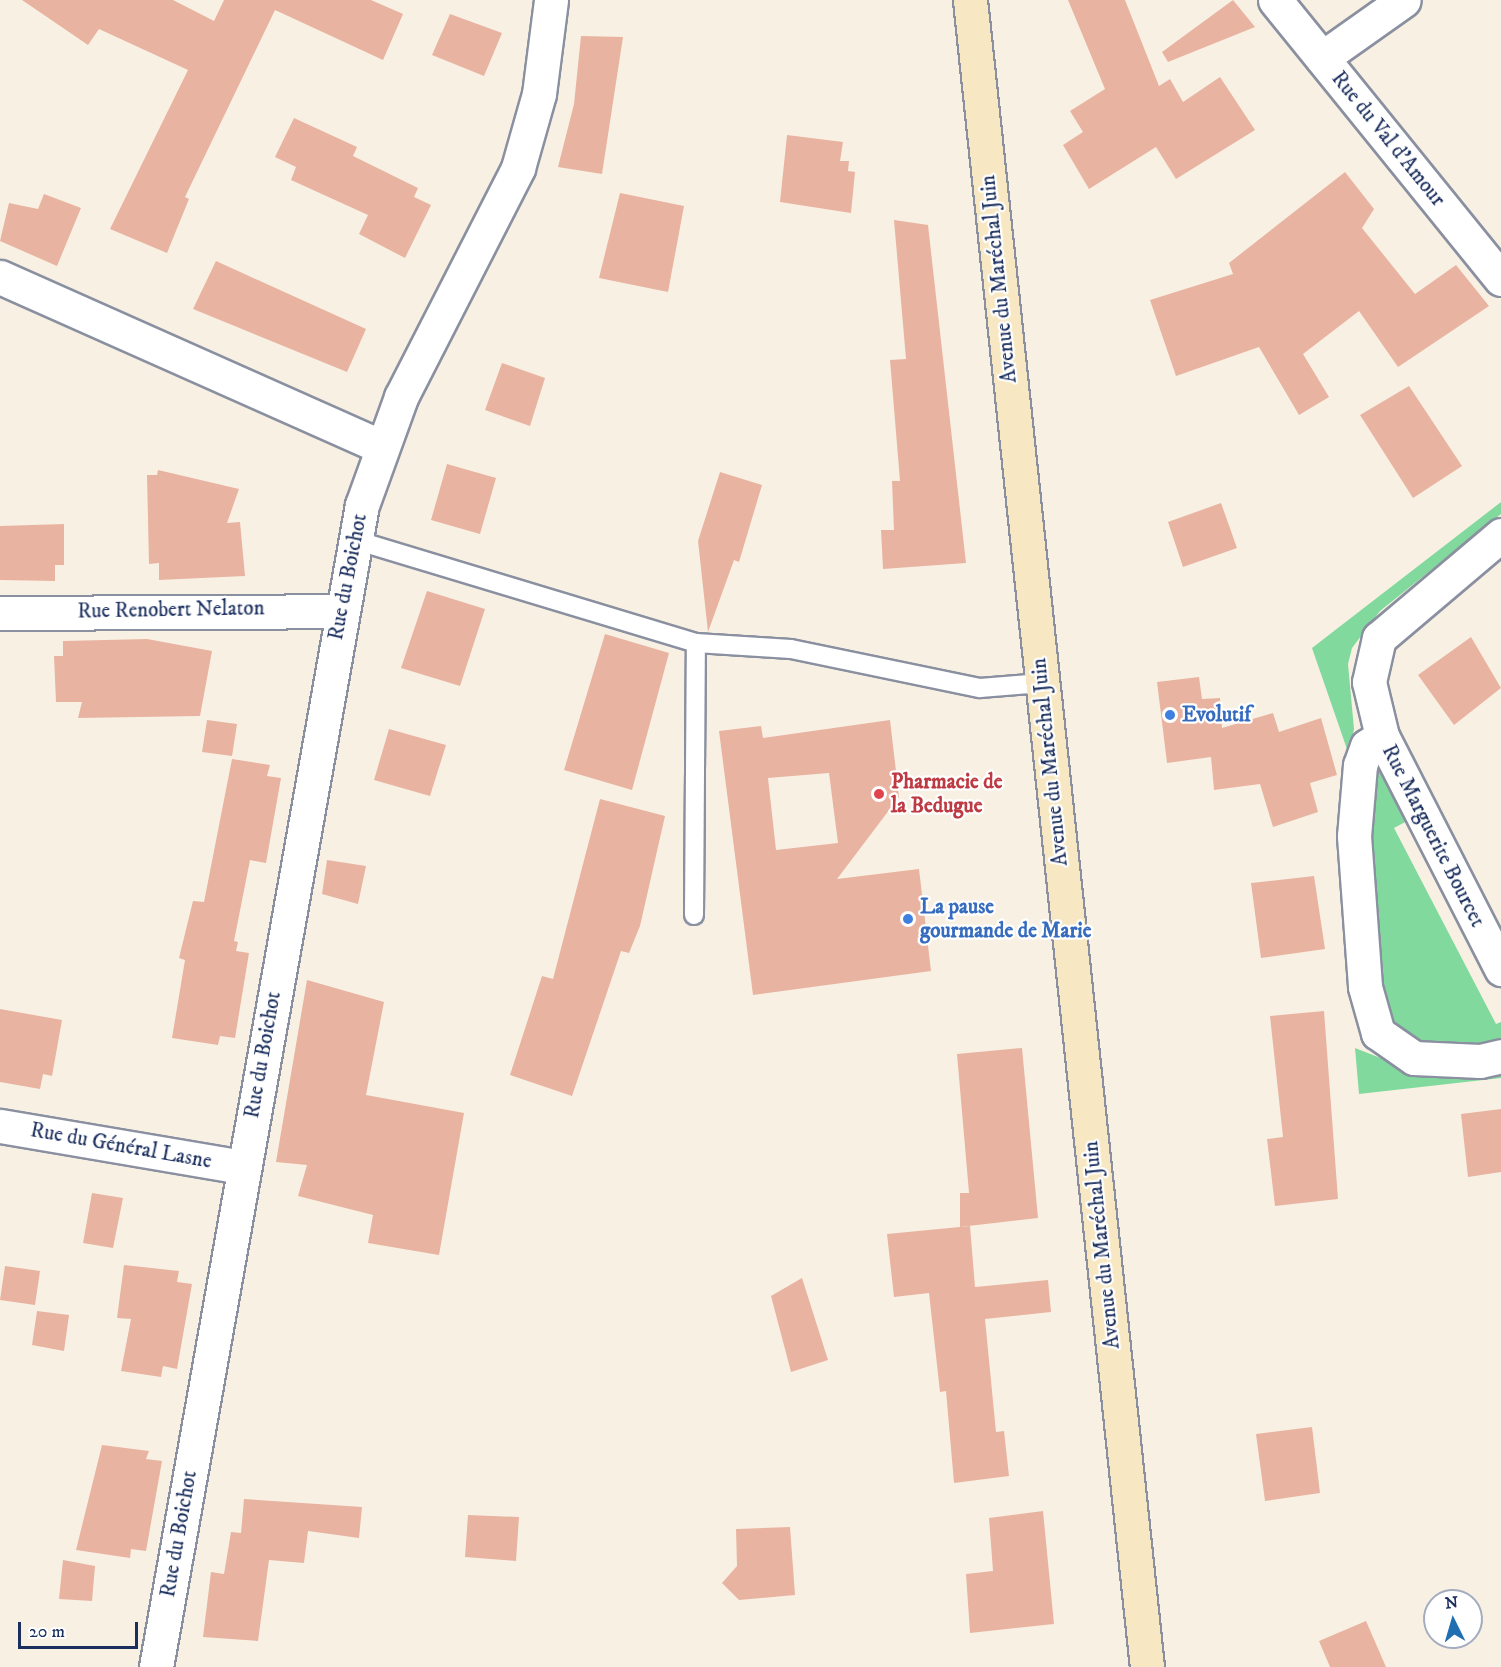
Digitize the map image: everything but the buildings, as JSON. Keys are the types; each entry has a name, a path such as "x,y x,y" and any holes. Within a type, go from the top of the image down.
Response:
{"main road":[{"name":"Avenue du Maréchal Juin","path":"970,0 1147,1667"}],"street":[{"name":"Rue du Boichot","path":"156,1667 355,540 380,446 518,168 539,94 551,0"},
{"name":"Rue du Val d'Amour","path":"1275,0 1501,279"},
{"path":"1322,58 1404,0"},
{"path":"0,277 380,446"},
{"name":"Rue Marguerite Bourcet","path":"1501,535 1380,638 1369,682 1382,736 1501,969"},
{"name":"Rue Renobert Nelaton","path":"0,614 342,611"},
{"name":"Rue Marguerite Bourcet","path":"1382,736 1367,746 1360,765 1354,836 1365,987 1378,1034 1414,1058 1480,1061 1501,1056"},
{"name":"Rue du Général Lasne","path":"0,1126 243,1167"}],"lane":[{"path":"355,540 696,643 791,648 980,688 1042,683"},
{"path":"694,915 696,643"}],"green space":[{"path":"1501,502 1501,514 1380,611 1352,648 1348,664 1354,729 1349,755 1312,648"},
{"path":"1378,764 1409,820 1394,828 1496,1024 1501,1022 1501,1043 1434,1051 1393,1028 1382,1004 1363,833"},
{"path":"1355,1048 1411,1070 1501,1065 1501,1078 1359,1094"}],"place":[{"name":"Evolutif","path":"1170,715"},
{"name":"Pharmacie de la Bedugue","path":"879,794"},
{"name":"La pause gourmande de Marie","path":"908,919"}]}
